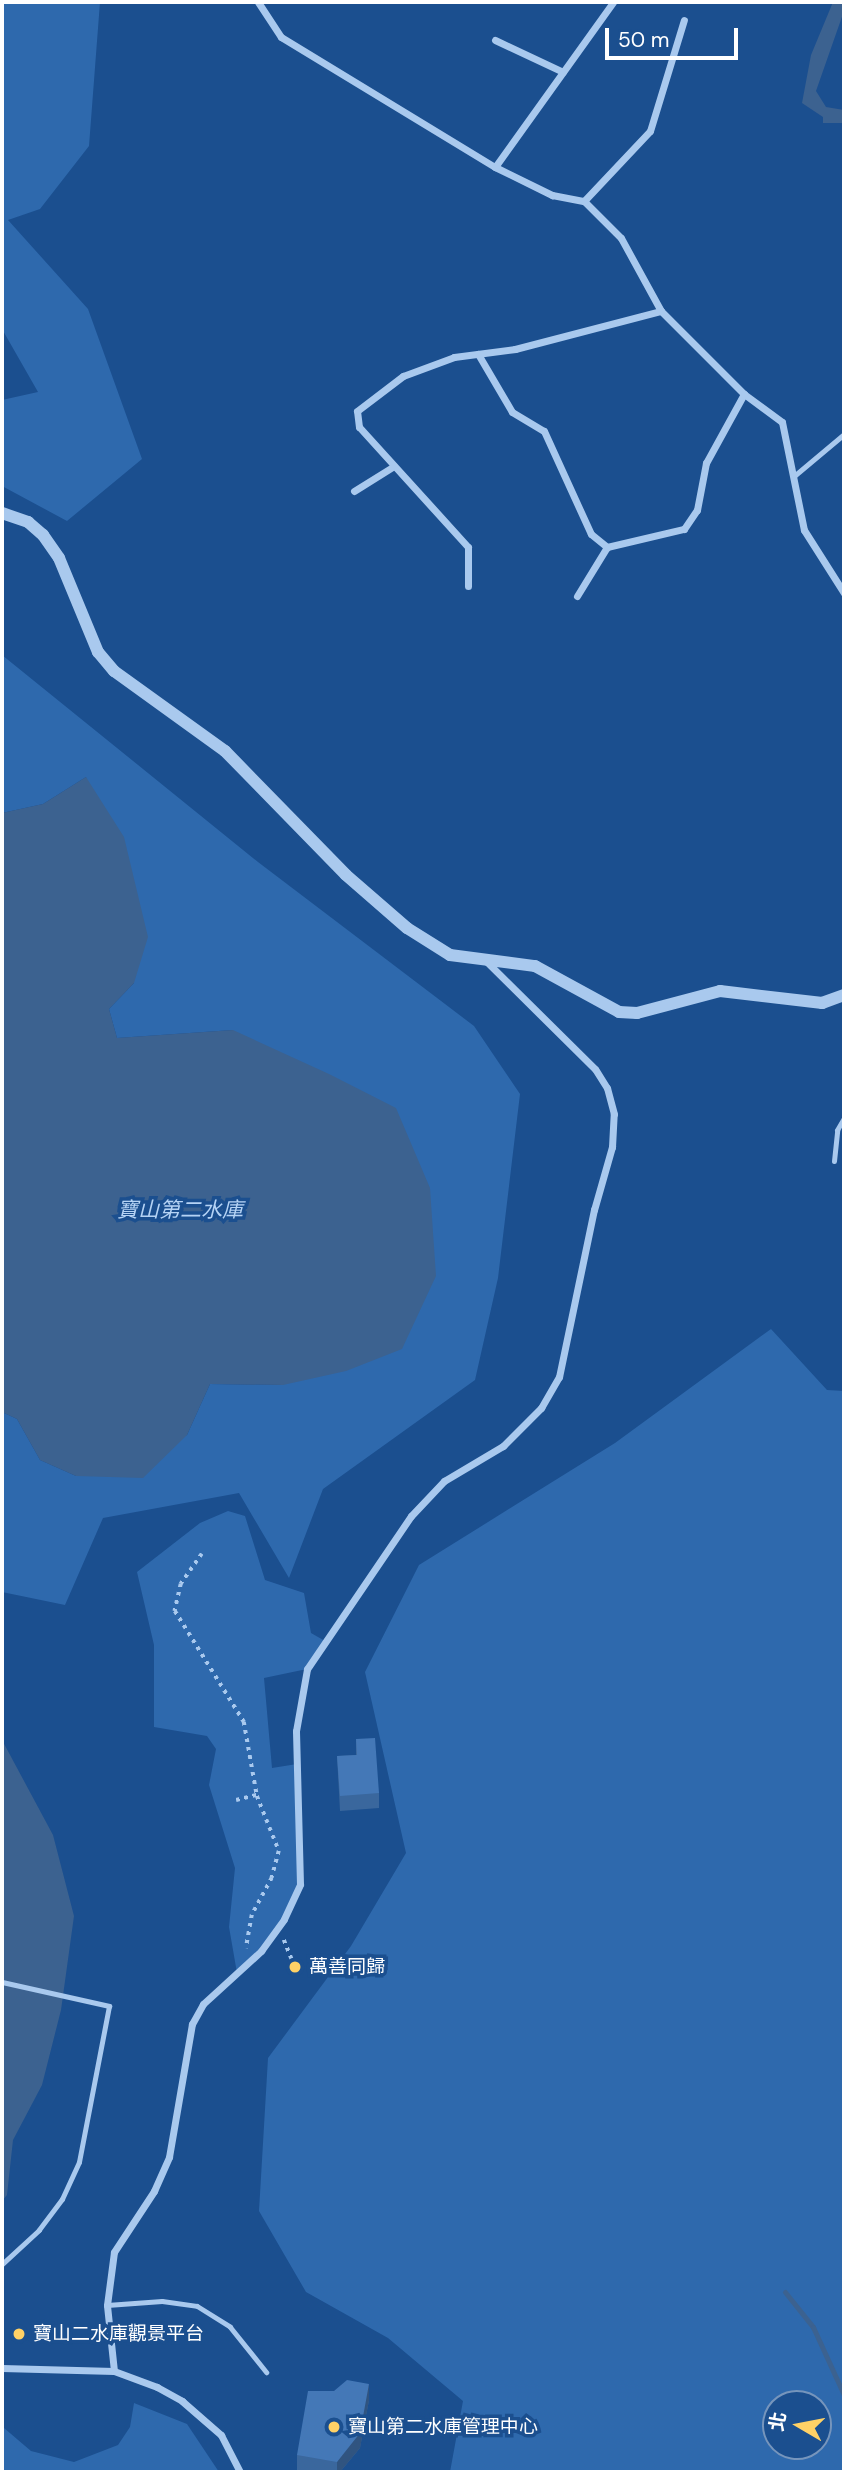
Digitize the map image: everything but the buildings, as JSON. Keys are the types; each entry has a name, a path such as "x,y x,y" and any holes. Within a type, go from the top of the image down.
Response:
{"street":[{"path":"258,2 281,37 495,167 552,195 584,201 621,238 661,311 744,394 782,422 804,530 844,593"},
{"path":"495,167 613,2"},
{"path":"584,201 650,131 684,20"},
{"path":"495,40 563,72"},
{"path":"468,586 468,547 359,427 357,411 403,376 454,357 515,349 661,311"},
{"path":"478,354 512,412 544,431 591,534 607,547"},
{"path":"577,596 607,547 684,529 697,510 706,463 744,394"},
{"path":"354,491 394,466"},
{"path":"2,513 28,522 43,535 59,558 98,652 114,671 225,751 346,875 407,928 450,955 535,966 619,1012 637,1013 720,991 822,1003 844,995"},
{"path":"114,2371 107,2305 114,2252 154,2191 169,2157 192,2024 204,2004 247,1964 279,1926 300,1884 297,1706 307,1669 411,1516 444,1481 503,1446 541,1408 559,1377 594,1210 612,1147 614,1114 607,1088 595,1069 485,961"},
{"path":"2,2368 114,2371 182,2400 220,2435 240,2472"}],"lane":[{"path":"794,476 844,434"},
{"path":"834,1161 837,1130 844,1118"},
{"path":"2,1982 109,2006 79,2162 62,2199 39,2230 2,2264"},
{"path":"107,2305 163,2301 197,2306 230,2327 266,2372"}],"path":[{"path":"202,1554 177,1591 176,1611 244,1722 256,1795 279,1851 248,1928 247,1964"},
{"path":"236,1800 256,1795"},
{"path":"279,1926 295,1967"}],"shaded area":[{"path":"2,2 100,2 89,146 40,209 8,220 88,309 142,459 67,521 2,486 2,400 38,392 2,329"},
{"path":"2,655 258,862 474,1026 520,1094 498,1278 475,1380 323,1489 289,1578 239,1493 103,1518 65,1605 2,1592 2,1412 17,1419 40,1460 76,1476 187,1435 210,1384 283,1385 233,1030 117,1038 109,1009 134,983 86,777 43,804 2,813"},
{"path":"771,1329 827,1390 844,1391 844,2472 450,2472 463,2401 388,2338 306,2292 259,2211 268,2058 351,1946 406,1853 365,1672 419,1565 615,1443"},
{"path":"228,1511 245,1516 265,1580 304,1593 311,1633 325,1641 307,1669 264,1678 272,1768 297,1764 300,1884 284,1919 261,1951 237,1973 229,1927 235,1868 209,1785 216,1749 207,1736 154,1727 154,1645 137,1572 200,1523"},
{"path":"134,2403 187,2424 219,2472 2,2472 2,2413 4,2428 31,2451 74,2462 118,2445 130,2427"}],"water":[{"path":"833,2 844,2 844,11 816,91 826,107 844,110 844,123 823,123 823,117 802,103 811,55"},
{"name":"寶山第二水庫","path":"86,777 124,837 148,937 134,983 109,1009 117,1038 233,1030 329,1074 396,1108 430,1188 436,1276 402,1349 346,1371 283,1385 210,1384 187,1435 143,1478 76,1476 40,1460 17,1419 2,1412 2,813 43,804"},
{"path":"2,1740 53,1835 74,1916 61,2010 42,2085 13,2140 7,2195 2,2201"}],"waterway":[{"path":"785,2292 813,2327 844,2395"}],"place":[{"name":"萬善同歸","path":"295,1967"},
{"name":"寶山二水庫觀景平台","path":"19,2334"},
{"name":"寶山第二水庫管理中心","path":"334,2427"}]}
